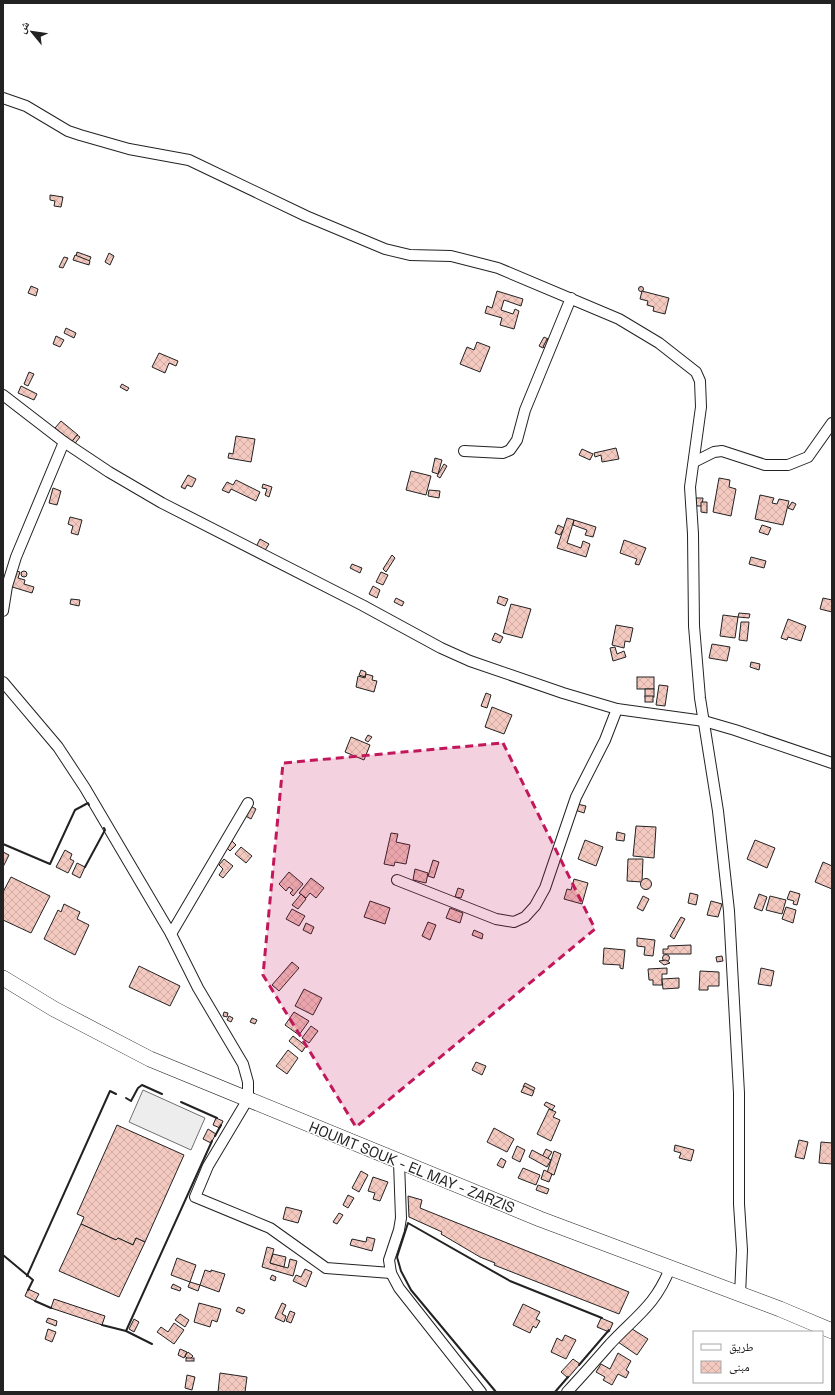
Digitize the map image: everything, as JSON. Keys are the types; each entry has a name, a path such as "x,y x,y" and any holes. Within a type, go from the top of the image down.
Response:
{"main road":[{"name":"HOUMT SOUK - EL MAY - ZARZIS","path":"3,978 54,1009 150,1059 546,1222 780,1309 832,1331"}],"street":[{"path":"3,98 26,106 68,131 129,149 189,160 306,216 386,248 410,256 451,256 498,268 620,319 659,344 696,372 700,381 701,407 690,487 693,534 694,626 700,698 718,811 729,911 739,1093 739,1204 742,1250 740,1295"},
{"path":"464,451 503,454 510,450 517,440 525,410 572,298"},
{"path":"3,395 64,442 109,472 162,503 362,604 435,645 470,660 563,693 617,709 704,722 735,730 832,763"},
{"path":"694,462 714,452 722,451 765,466 788,465 808,456 832,423"},
{"path":"3,611 7,586 16,557 64,442"},
{"path":"3,682 58,747 85,788 171,934 198,988 243,1064 248,1082 248,1099 208,1166 195,1197 270,1228 326,1268 391,1273"},
{"path":"397,880 496,918 514,922 525,917 535,906 545,888 576,797 605,740 617,709"},
{"path":"171,934 248,803"},
{"path":"399,1162 401,1218 399,1230 389,1260 391,1273 399,1288 481,1392"},
{"path":"567,1392 611,1343 647,1309 666,1280 670,1268"}],"highlighted area":[{"path":"503,743 595,929 356,1127 263,975 283,763"}],"shaded area":[{"path":"143,1090 205,1118 191,1150 129,1122"}],"building":[{"path":"50,195 63,197 61,207 54,206 55,201 50,200"},
{"path":"77,252 91,257 89,262 76,257"},
{"path":"109,253 114,256 110,265 105,262"},
{"path":"75,255 90,261 89,265 73,260"},
{"path":"64,257 68,258 63,268 59,267"},
{"path":"31,286 38,289 36,296 28,293"},
{"path":"639,287 643,287 643,291 639,291"},
{"path":"497,291 523,299 521,306 504,300 501,310 513,314 515,309 519,311 514,329 500,325 502,318 485,313 487,306 492,308"},
{"path":"642,291 669,298 665,314 653,311 654,307 647,305 648,301 640,299"},
{"path":"66,328 76,333 74,338 64,333"},
{"path":"56,336 64,340 60,347 53,344"},
{"path":"544,337 548,339 543,348 539,346"},
{"path":"547,339 551,341 547,349 543,347"},
{"path":"477,342 490,347 480,372 460,364 467,347 474,350"},
{"path":"159,353 178,361 176,366 169,363 165,373 152,367"},
{"path":"29,372 34,374 28,386 24,384"},
{"path":"122,384 129,388 127,391 120,387"},
{"path":"21,386 37,394 34,400 18,393"},
{"path":"61,421 78,435 72,442 55,428"},
{"path":"77,435 80,437 73,446 70,444"},
{"path":"236,436 255,439 251,462 228,458 229,453 233,454"},
{"path":"616,448 619,459 602,462 601,455 595,457 594,453"},
{"path":"582,449 593,454 590,460 579,455"},
{"path":"435,458 442,460 438,474 432,472"},
{"path":"444,464 447,466 440,478 437,476"},
{"path":"411,471 431,476 426,495 406,490"},
{"path":"188,475 196,479 192,487 187,485 185,489 181,487"},
{"path":"719,478 730,480 729,487 736,489 731,516 713,512"},
{"path":"236,480 260,492 256,501 231,489 229,493 222,490 227,482 233,485"},
{"path":"263,484 272,487 269,497 265,495 267,489 262,488"},
{"path":"53,488 61,491 57,505 49,503"},
{"path":"429,490 440,491 439,498 428,496"},
{"path":"760,495 774,498 772,503 777,504 779,499 789,501 783,525 755,519"},
{"path":"696,498 703,498 702,506 696,506"},
{"path":"701,502 707,502 707,513 701,512"},
{"path":"792,502 796,504 793,510 788,508"},
{"path":"70,517 82,520 78,535 71,533 73,526 68,524"},
{"path":"567,518 574,520 567,543 581,548 583,541 590,544 586,557 557,548"},
{"path":"574,520 596,527 593,537 585,535 587,530 573,525"},
{"path":"558,525 564,528 560,535 555,533"},
{"path":"762,525 771,528 768,535 759,532"},
{"path":"260,539 269,544 264,552 256,547"},
{"path":"624,540 646,548 639,565 635,564 637,559 620,553"},
{"path":"392,555 395,558 386,572 383,569"},
{"path":"751,557 766,561 764,568 749,564"},
{"path":"352,564 362,568 360,573 350,568"},
{"path":"13,570 20,572 18,578 25,580 24,584 34,587 32,593 9,586"},
{"path":"24,571 27,574 24,577 21,574"},
{"path":"381,572 388,575 383,585 376,582"},
{"path":"373,586 380,590 377,598 369,594"},
{"path":"499,596 508,599 505,606 497,603"},
{"path":"396,598 404,602 402,606 394,602"},
{"path":"823,598 832,600 832,612 820,609"},
{"path":"71,599 80,600 79,606 70,604"},
{"path":"511,604 531,609 522,638 503,633"},
{"path":"739,613 750,614 749,618 738,617"},
{"path":"723,615 738,617 735,638 720,636"},
{"path":"788,619 806,626 801,641 788,637 787,640 781,638"},
{"path":"741,622 749,622 747,641 739,640"},
{"path":"616,625 633,628 630,642 625,641 624,648 612,645"},
{"path":"495,633 503,637 500,643 492,640"},
{"path":"712,644 730,647 727,661 709,658"},
{"path":"615,647 617,654 624,651 626,657 613,661 610,648"},
{"path":"751,662 760,664 759,670 750,667"},
{"path":"361,670 366,672 365,677 359,675"},
{"path":"366,674 373,676 372,680 377,681 374,692 356,687 358,676 365,678"},
{"path":"637,677 654,677 654,689 637,689"},
{"path":"659,685 668,686 665,706 656,705"},
{"path":"645,689 654,689 654,697 645,697"},
{"path":"486,693 491,695 487,708 481,706"},
{"path":"645,696 653,696 653,702 645,702"},
{"path":"492,707 512,715 504,734 485,727"},
{"path":"368,735 372,737 368,742 365,740"},
{"path":"351,737 370,745 364,760 345,752"},
{"path":"247,804 256,809 251,819 242,814"},
{"path":"577,804 586,806 584,813 575,810"},
{"path":"636,826 656,827 654,858 633,856"},
{"path":"617,832 625,834 624,841 616,840"},
{"path":"391,833 398,834 396,842 410,845 406,864 395,862 394,866 384,864"},
{"path":"229,838 236,845 230,851 223,844"},
{"path":"585,840 603,847 596,866 578,859"},
{"path":"755,840 775,848 767,868 747,859"},
{"path":"241,847 252,856 246,863 235,854"},
{"path":"65,850 72,854 70,859 74,861 68,873 56,867"},
{"path":"3,852 9,855 3,867"},
{"path":"224,859 233,866 223,878 219,875 223,869 219,865"},
{"path":"628,859 643,859 642,882 627,881"},
{"path":"433,860 439,862 434,878 428,876"},
{"path":"823,862 832,866 832,889 815,882"},
{"path":"77,863 85,867 80,878 72,874"},
{"path":"415,869 428,873 426,883 413,880"},
{"path":"289,872 303,884 293,896 290,893 293,890 289,887 286,891 279,884"},
{"path":"11,877 50,896 31,933 3,920 3,892"},
{"path":"311,878 324,888 316,898 310,893 306,898 299,893"},
{"path":"574,879 588,883 582,904 564,899 567,889 571,890"},
{"path":"644,879 648,879 650,880 650,888 644,889 641,886 641,882"},
{"path":"458,888 464,890 461,898 455,897"},
{"path":"790,891 800,894 797,905 793,904 794,901 787,899"},
{"path":"690,893 698,895 696,905 688,903"},
{"path":"301,894 306,899 298,909 292,905"},
{"path":"759,894 767,897 762,911 754,908"},
{"path":"643,896 649,899 643,911 637,908"},
{"path":"770,896 786,900 782,914 766,910"},
{"path":"370,901 390,908 385,924 364,917"},
{"path":"711,901 722,904 718,917 707,915"},
{"path":"64,904 80,912 77,919 89,925 75,955 44,939 58,910 61,912"},
{"path":"786,907 796,910 793,923 782,919"},
{"path":"450,908 463,913 460,923 446,918"},
{"path":"292,909 305,916 299,926 286,919"},
{"path":"681,917 685,919 674,939 670,936"},
{"path":"428,922 436,925 430,940 422,936"},
{"path":"306,923 314,927 311,934 303,930"},
{"path":"474,930 483,934 482,939 472,935"},
{"path":"637,938 655,940 653,956 644,955 645,947 637,946"},
{"path":"691,945 691,954 663,954 663,949 668,949 668,946"},
{"path":"604,948 625,950 623,969 620,968 620,965 603,964"},
{"path":"666,955 669,958 666,961 663,958"},
{"path":"722,956 723,961 717,962 716,957"},
{"path":"666,960 670,963 664,965 659,961"},
{"path":"292,962 299,968 279,991 272,985"},
{"path":"139,966 180,986 170,1006 129,987"},
{"path":"667,968 667,974 662,974 662,985 653,985 653,980 649,980 648,969"},
{"path":"761,968 774,971 771,986 758,984"},
{"path":"700,971 719,972 719,986 708,986 708,990 699,990"},
{"path":"679,978 679,988 663,989 662,979"},
{"path":"304,989 322,998 313,1015 295,1006"},
{"path":"224,1012 228,1013 227,1017 223,1016"},
{"path":"294,1012 309,1021 299,1035 285,1025"},
{"path":"229,1016 233,1018 231,1022 227,1020"},
{"path":"252,1018 257,1020 255,1024 250,1022"},
{"path":"311,1026 318,1031 309,1043 302,1038"},
{"path":"293,1036 306,1046 302,1052 289,1041"},
{"path":"288,1050 298,1058 287,1074 276,1066"},
{"path":"476,1062 486,1066 482,1075 472,1070"},
{"path":"525,1083 535,1088 533,1092 523,1087"},
{"path":"524,1086 534,1091 532,1096 521,1092"},
{"path":"546,1102 555,1106 552,1110 544,1105"},
{"path":"549,1109 556,1112 553,1117 560,1120 551,1141 537,1134"},
{"path":"216,1118 223,1121 220,1128 213,1125"},
{"path":"117,1125 184,1155 145,1242 136,1238 133,1245 118,1238 116,1240 81,1224 84,1217 77,1214"},
{"path":"494,1128 514,1139 507,1152 487,1142"},
{"path":"208,1129 216,1134 211,1143 203,1139"},
{"path":"799,1140 808,1142 804,1159 795,1157"},
{"path":"821,1142 832,1143 832,1164 819,1163"},
{"path":"675,1145 694,1150 691,1161 679,1158 681,1153 674,1151"},
{"path":"517,1146 525,1150 520,1162 512,1158"},
{"path":"546,1149 552,1152 547,1160 542,1157"},
{"path":"532,1150 551,1160 547,1167 529,1157"},
{"path":"554,1151 561,1154 554,1175 547,1173"},
{"path":"501,1158 506,1161 503,1168 497,1165"},
{"path":"523,1168 540,1175 536,1185 518,1178"},
{"path":"544,1170 552,1174 549,1182 541,1179"},
{"path":"361,1171 368,1175 359,1192 352,1188"},
{"path":"373,1177 388,1182 380,1201 373,1199 375,1193 368,1191"},
{"path":"538,1185 549,1189 547,1194 536,1190"},
{"path":"348,1195 354,1198 348,1208 343,1205"},
{"path":"408,1196 422,1200 420,1208 629,1292 619,1314 494,1265 495,1263 480,1257 441,1234 442,1232 409,1217"},
{"path":"286,1207 302,1211 298,1223 283,1219"},
{"path":"339,1213 343,1215 337,1224 333,1222"},
{"path":"81,1224 116,1240 118,1238 133,1245 136,1238 145,1242 119,1297 59,1271"},
{"path":"367,1237 375,1239 372,1251 350,1245 352,1239 366,1242"},
{"path":"267,1247 274,1249 270,1263 288,1268 290,1259 297,1261 293,1276 262,1267"},
{"path":"273,1254 286,1257 284,1267 270,1263"},
{"path":"177,1258 196,1265 190,1282 171,1275"},
{"path":"305,1269 312,1272 306,1287 293,1281 296,1275 301,1277"},
{"path":"205,1270 225,1274 219,1292 200,1285"},
{"path":"272,1275 276,1277 275,1281 270,1279"},
{"path":"190,1282 200,1285 198,1291 188,1287"},
{"path":"173,1284 181,1288 180,1291 171,1288"},
{"path":"28,1289 39,1294 35,1301 25,1296"},
{"path":"54,1299 105,1316 102,1325 51,1308"},
{"path":"199,1303 221,1309 217,1322 212,1320 210,1327 194,1322"},
{"path":"282,1303 286,1305 282,1314 286,1316 284,1322 275,1318"},
{"path":"523,1304 540,1312 536,1319 540,1321 536,1328 533,1326 530,1333 513,1325"},
{"path":"238,1307 245,1310 243,1314 236,1311"},
{"path":"290,1311 295,1313 291,1323 286,1321"},
{"path":"180,1314 189,1320 185,1327 175,1320"},
{"path":"48,1318 57,1321 56,1326 46,1322"},
{"path":"601,1318 613,1323 609,1332 597,1327"},
{"path":"134,1319 139,1322 134,1332 129,1329"},
{"path":"174,1323 184,1330 174,1344 157,1332 161,1327 168,1332"},
{"path":"629,1327 648,1339 637,1355 618,1342"},
{"path":"48,1329 56,1332 52,1342 45,1339"},
{"path":"565,1335 576,1340 566,1359 551,1352 557,1338 562,1341"},
{"path":"180,1349 187,1352 184,1358 178,1355"},
{"path":"188,1352 193,1356 189,1360 185,1356"},
{"path":"618,1353 631,1361 626,1370 629,1372 626,1378 618,1374 612,1385 603,1380 605,1377 596,1372 601,1364 610,1369"},
{"path":"186,1358 194,1358 194,1361 186,1361"},
{"path":"573,1359 580,1364 568,1378 561,1372"},
{"path":"220,1373 247,1377 245,1392 218,1392"},
{"path":"187,1375 195,1377 192,1390 185,1388"}],"wall":[{"path":"3,844 50,864 75,810 88,803 89,805"},
{"path":"85,867 105,830 104,828"},
{"path":"126,1098 131,1101 138,1088 142,1085 162,1094"},
{"path":"27,1276 110,1091 116,1094"},
{"path":"181,1102 217,1118"},
{"path":"215,1136 221,1125"},
{"path":"126,1331 212,1141"},
{"path":"496,1392 411,1290 401,1271 397,1257 408,1223 510,1281 602,1318"},
{"path":"3,1255 33,1280 28,1290"},
{"path":"35,1301 51,1308"},
{"path":"102,1325 126,1331 152,1344"},
{"path":"579,1365 609,1330"},
{"path":"555,1392 568,1377"}]}
